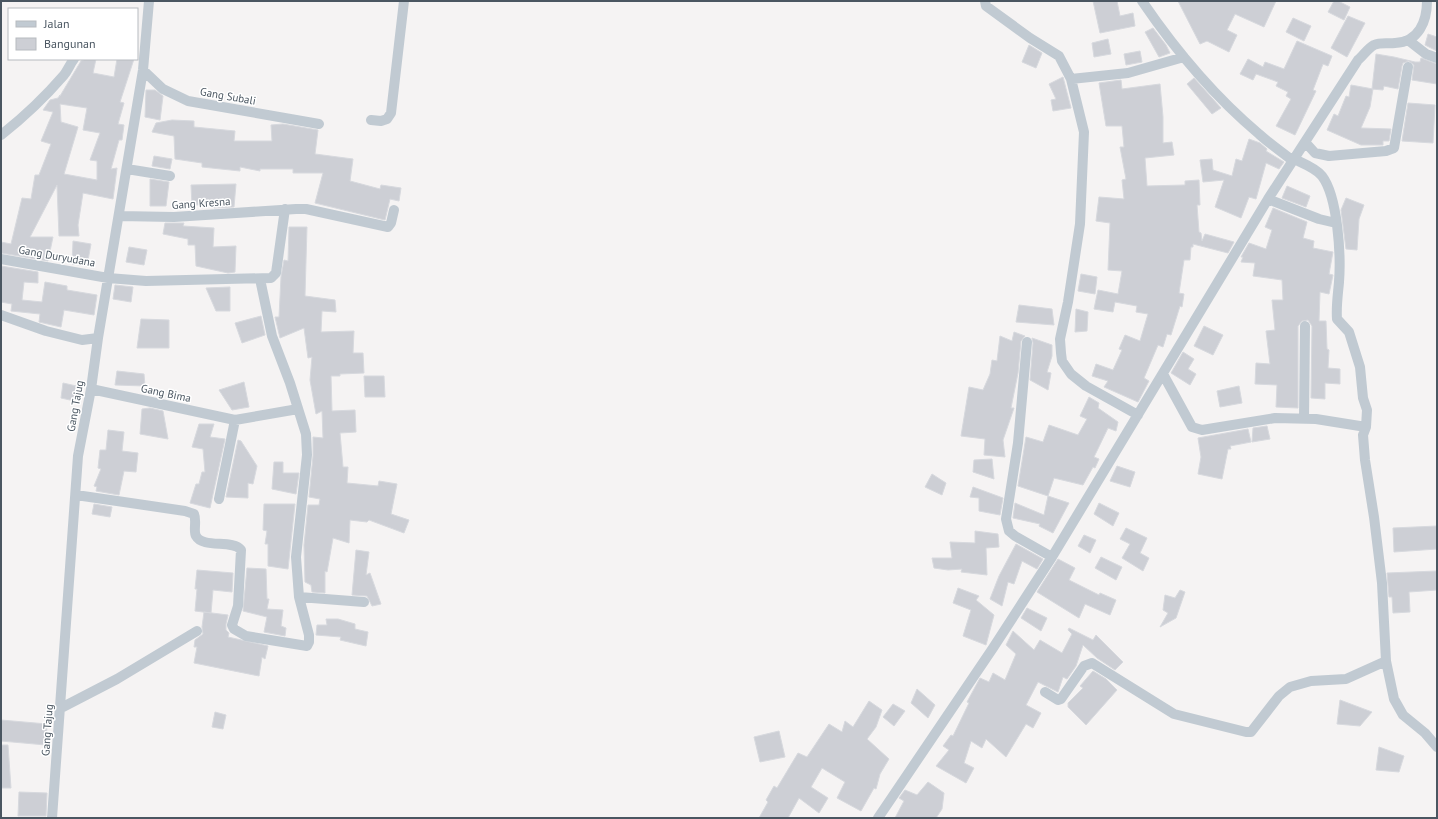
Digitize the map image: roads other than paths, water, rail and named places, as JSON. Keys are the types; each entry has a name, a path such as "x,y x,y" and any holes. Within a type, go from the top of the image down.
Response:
{"street":[{"name":"Gang Tajug","path":"52,818 78,456 91,389 98,338 143,70 141,53 149,1"},
{"path":"371,120 381,121 388,119 391,113 404,1"},
{"path":"984,1 986,6 1030,38 1060,56 1071,79 1084,132 1080,224 1068,302 1060,339 1062,361 1071,374 1086,386 1138,415"},
{"path":"1142,1 1170,41 1228,105 1259,134 1294,159 1322,175 1328,186 1335,210 1336,223 1339,281 1336,299 1337,319 1349,332 1360,368 1363,398 1367,410 1366,427 1363,435 1382,583 1386,661 1394,699 1403,715 1425,733 1437,747"},
{"path":"878,818 993,648 1052,557 1268,199 1362,56 1373,46 1380,43 1395,43 1408,40 1424,25 1427,1"},
{"path":"1408,40 1426,54 1437,58"},
{"path":"1071,79 1128,73 1184,57"},
{"path":"1,135 21,120 66,73 73,60"},
{"path":"1304,143 1315,152 1329,156 1386,151 1394,148 1408,68"},
{"name":"Gang Subali","path":"143,70 164,89 188,101 319,124"},
{"path":"127,169 170,176"},
{"path":"1268,199 1322,220 1336,223"},
{"path":"76,495 185,511 195,516 195,535 198,538 212,544 240,548 242,554 238,606 232,625 234,629 246,636 307,646 309,642 309,634 299,597 296,557 307,454 306,434 272,336 260,279 271,278 276,273 285,209"},
{"name":"Gang Kresna","path":"119,216 181,217 285,209 306,210 384,227 390,226 394,210"},
{"name":"Gang Duryudana","path":"1,259 108,278 146,281 260,279"},
{"path":"1,315 46,331 82,340 98,338"},
{"path":"1304,326 1304,419"},
{"path":"1028,342 1018,443 1006,519 1009,531 1015,536 1052,557"},
{"path":"1163,374 1192,427 1202,430 1275,418 1304,419 1366,427"},
{"name":"Gang Bima","path":"91,389 235,420"},
{"path":"219,499 235,420 298,409"},
{"path":"299,597 364,602"},
{"path":"61,708 116,680 197,632"},
{"path":"1045,692 1058,700 1061,699 1084,666 1092,663 1174,714 1251,732 1279,696 1290,687 1311,681 1346,679 1386,661"}]}
